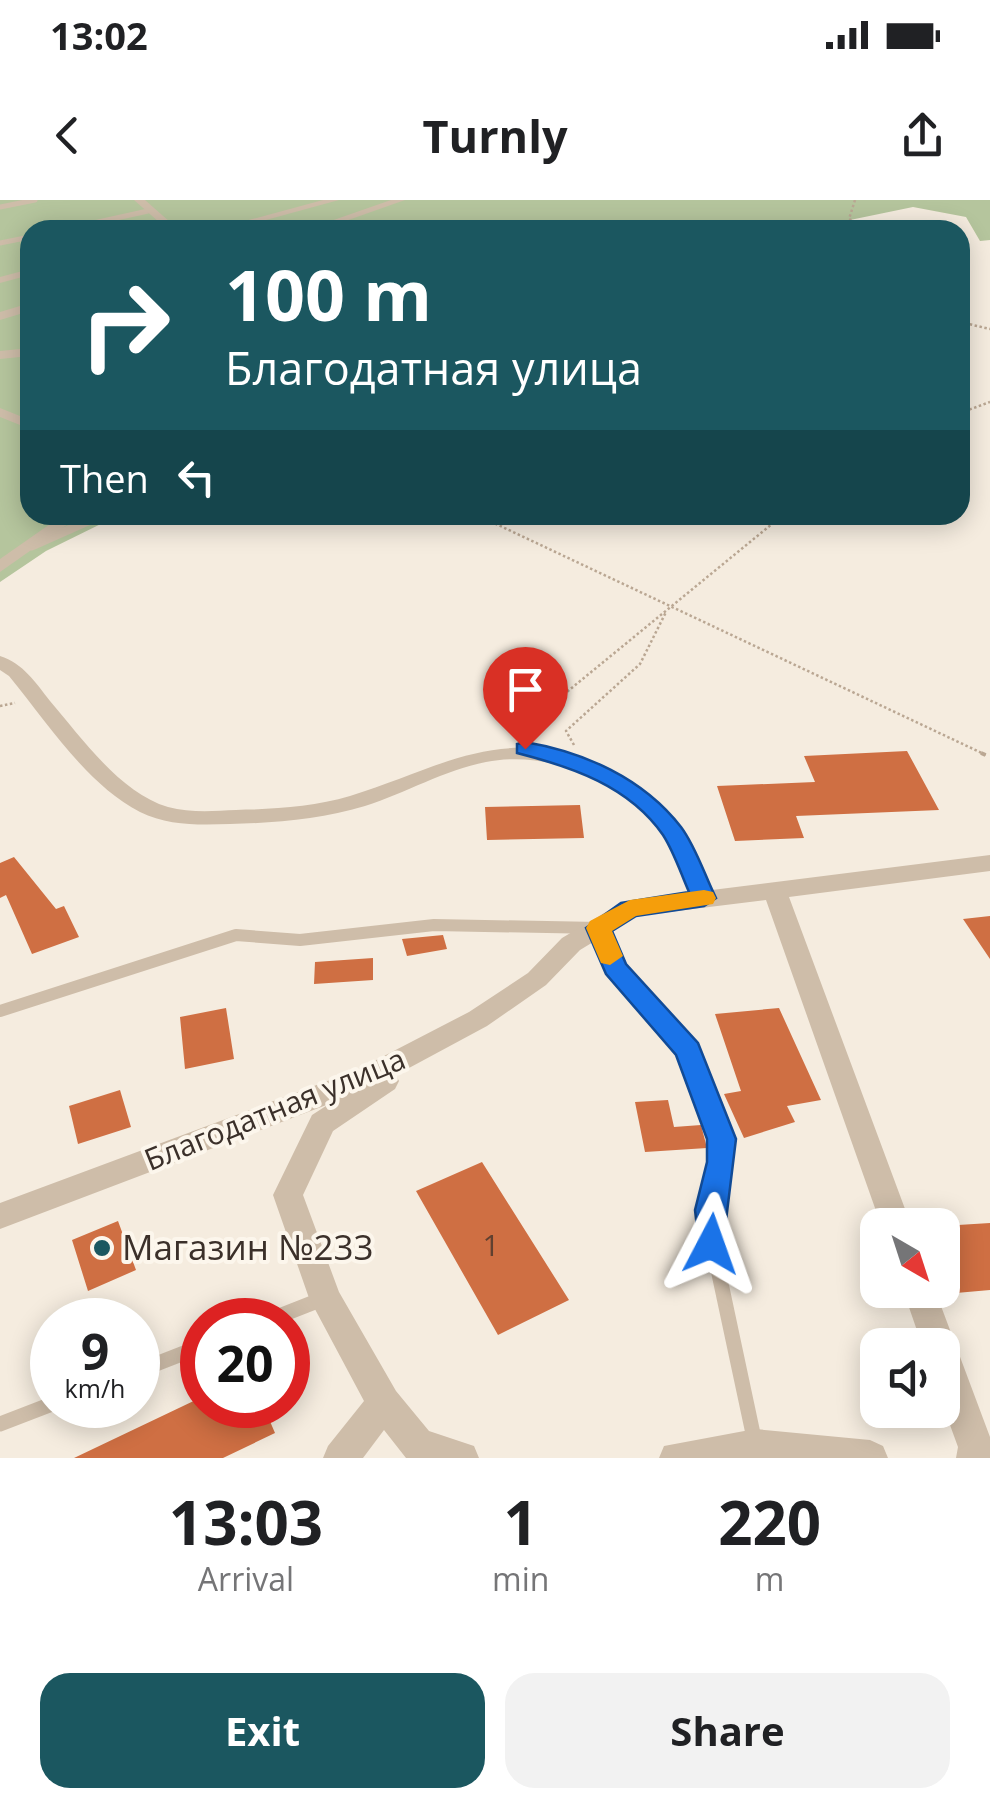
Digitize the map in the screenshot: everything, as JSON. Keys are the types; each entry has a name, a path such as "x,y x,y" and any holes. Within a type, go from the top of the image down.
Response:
{"street":[{"path":"138,200 160,220"},
{"path":"256,220 334,200"},
{"path":"340,220 400,200"},
{"path":"0,566 60,525"},
{"path":"0,662 16,672 104,770 145,806 176,816 247,817 326,809 370,797 461,760 525,749 561,755 630,789 673,832 704,898"},
{"name":"Благодатная улица","path":"0,1216 367,1078 478,1019 537,979 571,944 630,908 990,863"},
{"path":"775,890 890,1208"},
{"path":"461,1458 426,1452 384,1402 325,1298 288,1195 322,1123 478,1019"},
{"path":"341,1458 384,1402"},
{"path":"960,1404 976,1447 974,1458"},
{"path":"677,1458 755,1446 870,1458"}],"lane":[{"path":"0,207 35,200"},
{"path":"110,220 148,212"},
{"path":"30,548 79,525"},
{"path":"0,1011 236,935 300,940 434,925 598,928 615,968 688,1050 722,1139 709,1226 755,1446"},
{"path":"310,1304 325,1298"},
{"path":"0,1424 30,1412"}],"path":[{"path":"497,525 668,609 990,756"},
{"path":"490,754 772,525"},
{"path":"587,766 566,731 640,664 668,609"},
{"path":"0,714 10,706"}],"green space":[{"path":"0,200 990,200 990,240 980,241 966,217 913,207 850,220 20,220 20,525 99,525 46,551 0,582"}],"building":[{"path":"907,751 939,810 796,816 804,838 735,841 717,786 815,782 804,756"},
{"path":"580,805 584,838 487,840 485,807"},
{"path":"14,857 56,909 64,906 79,937 32,954 6,895 0,898 0,863"},
{"path":"990,916 990,959 963,919"},
{"path":"443,935 447,949 407,956 402,939"},
{"path":"373,958 373,980 314,984 315,962"},
{"path":"226,1008 234,1059 185,1069 180,1017"},
{"path":"779,1008 821,1100 787,1106 795,1122 744,1138 724,1094 741,1091 715,1014"},
{"path":"120,1090 131,1127 78,1144 69,1106"},
{"path":"668,1100 674,1127 701,1125 707,1148 645,1152 635,1102"},
{"path":"482,1162 569,1300 498,1335 416,1191"},
{"path":"118,1221 136,1270 88,1291 72,1240"},
{"path":"990,1223 990,1290 960,1293 960,1225"},
{"path":"180,1407 180,1428 273,1428 275,1433 223,1458 74,1458 137,1428 160,1428 160,1417"}],"slow traffic":[{"path":"610,956 598,928 630,908 704,898"}],"place":[{"name":"Магазин №233","path":"102,1248"}],"route":[{"path":"525,749 561,755 630,789 673,832 704,898 630,908 598,928 615,968 688,1050 722,1139 722,1162 710,1210 711,1244"}]}
